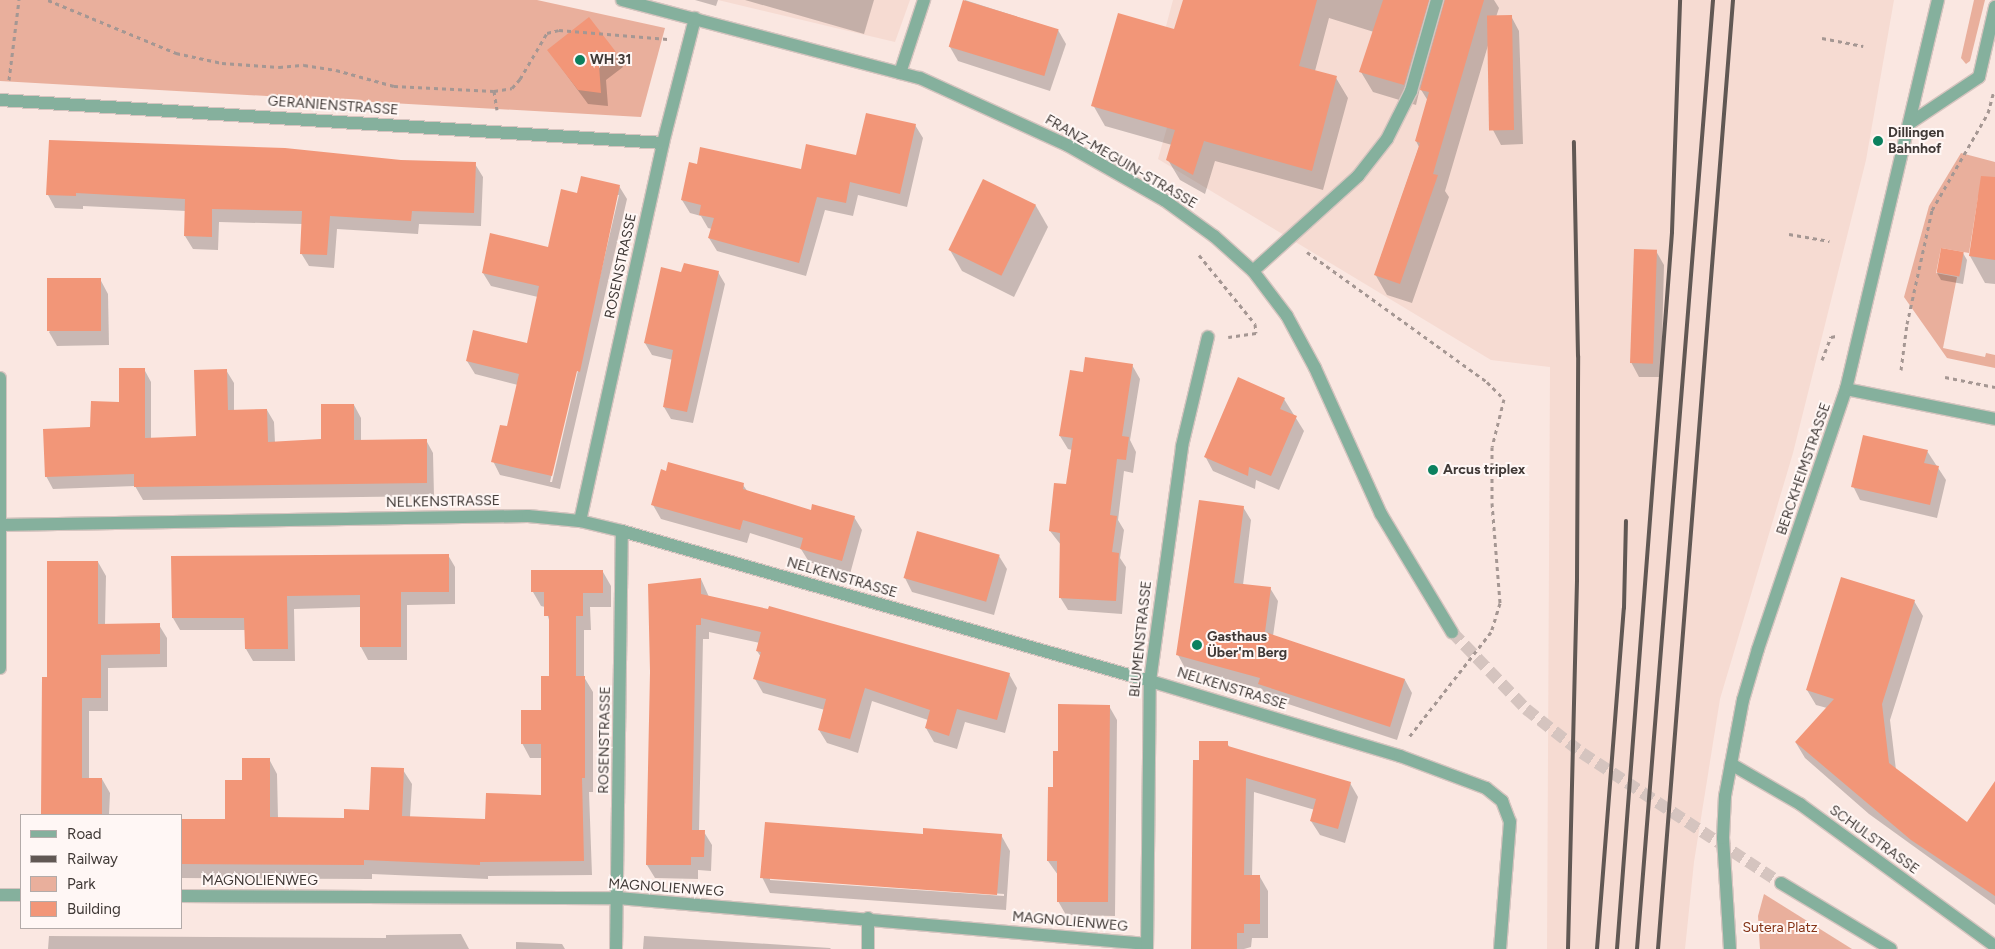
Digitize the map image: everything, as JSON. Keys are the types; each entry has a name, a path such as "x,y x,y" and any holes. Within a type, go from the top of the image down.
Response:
{"street":[{"name":"FRANZ-MEGUIN-STRASSE","path":"622,0 900,73 988,107 1067,145 1188,216 1253,271 1287,316 1315,368 1381,514 1452,632"},
{"path":"900,73 924,0"},
{"path":"1253,271 1358,176 1387,139 1411,91 1437,0"},
{"name":"BERCKHEIMSTRASSE","path":"1730,949 1723,838 1731,764 1758,649 1846,389 1938,0"},
{"path":"1910,123 1978,77 1995,7"},
{"name":"ROSENSTRASSE","path":"580,521 663,144 694,18"},
{"name":"GERANIENSTRASSE","path":"3,100 663,144"},
{"name":"BLUMENSTRASSE","path":"1147,947 1150,680 1182,446 1208,337"},
{"path":"0,378 0,668"},
{"path":"1846,389 1995,419"},
{"name":"NELKENSTRASSE","path":"1,525 528,516 580,521 622,531 1150,680 1400,756 1486,788 1502,801 1510,822 1500,949"},
{"name":"ROSENSTRASSE","path":"616,949 622,531"},
{"name":"SCHULSTRASSE","path":"1731,764 1800,804 1995,946"},
{"path":"1781,883 1891,949"},
{"path":"0,895 20,895"},
{"name":"MAGNOLIENWEG","path":"182,896 618,898 868,918 1147,947"},
{"path":"868,918 868,949"}],"path":[{"path":"3,100 19,0"},
{"path":"48,0 176,53 222,63 320,68 394,86 494,91 512,88 520,79 547,33 559,30 689,41"},
{"path":"1822,38 1863,46"},
{"path":"1901,370 1907,324 1932,210 1988,113 1995,86"},
{"path":"1988,113 1995,111"},
{"path":"1789,234 1829,242"},
{"path":"1288,239 1487,382 1504,400 1492,447 1492,503 1500,581 1500,604 1491,632 1412,733 1400,756"},
{"path":"1196,251 1255,324 1256,333 1243,337 1208,337"},
{"path":"1822,360 1831,337"},
{"path":"1945,377 1995,387"}],"shaded area":[{"path":"718,0 910,0 895,42"},
{"path":"1173,0 1894,0 1866,160 1793,453 1720,699 1694,862 1685,949 1547,949 1550,367 1491,360 1158,159 1188,54 1161,45"}],"green space":[{"path":"0,0 537,0 665,28 641,117 0,81"},
{"path":"1974,0 1985,0 1970,61 1966,64 1961,58"},
{"path":"1961,153 1995,162 1995,199 1978,197 1969,253 1941,248 1936,273 1957,277 1943,348 1985,357 1986,353 1995,355 1995,368 1947,358 1904,297 1929,206"},
{"name":"Sutera Platz","path":"1764,894 1852,949 1760,949 1758,916"}],"building":[{"path":"963,0 1059,29 1044,76 949,47"},
{"path":"1183,0 1317,0 1299,66 1337,76 1312,171 1204,141 1193,175 1166,160 1175,130 1091,106 1118,13 1174,29"},
{"path":"1383,0 1429,0 1404,85 1359,72"},
{"path":"1445,0 1484,0 1433,174 1438,175 1400,284 1374,275 1420,143 1415,141 1429,92 1420,90"},
{"path":"1487,15 1512,15 1514,130 1489,130"},
{"name":"WH 31","path":"589,17 616,52 599,65 601,93 578,90 547,50"},
{"path":"866,113 916,124 900,194 850,182 846,203 817,197 799,263 708,238 714,218 699,215 701,205 681,200 689,162 697,164 700,147 801,169 806,144 856,155"},
{"path":"49,140 285,148 401,160 476,162 474,213 412,211 411,221 330,216 327,255 300,254 302,211 212,209 212,237 184,236 185,199 76,193 76,196 46,195"},
{"path":"581,176 620,185 580,372 577,371 552,476 491,462 500,425 507,426 519,374 466,361 473,330 527,343 539,286 482,273 490,233 548,247 561,189 577,193"},
{"path":"1981,176 1995,177 1995,260 1969,256"},
{"path":"983,179 1036,205 1001,276 948,250"},
{"path":"1941,248 1964,252 1959,277 1937,273"},
{"path":"1634,249 1657,250 1653,364 1630,363"},
{"path":"684,263 719,271 687,412 663,407 673,350 644,343 661,267 681,272"},
{"path":"47,278 101,278 101,331 47,331"},
{"path":"1085,357 1133,364 1122,436 1129,437 1126,460 1117,459 1110,515 1117,516 1112,552 1119,553 1116,601 1059,598 1060,533 1049,531 1054,483 1066,484 1073,438 1059,436 1070,370 1083,372"},
{"path":"119,368 145,368 145,438 196,436 194,370 227,369 228,410 267,409 268,442 321,439 321,404 354,404 354,440 427,439 427,483 134,487 134,474 45,477 43,429 90,427 91,401 119,402"},
{"path":"1238,377 1285,398 1280,409 1297,416 1271,476 1249,467 1248,476 1204,457"},
{"path":"1863,435 1928,450 1924,463 1939,466 1930,505 1851,487"},
{"path":"668,462 744,483 743,489 811,510 812,504 855,516 842,561 800,549 803,538 743,520 740,530 651,505 661,469 666,471"},
{"path":"1199,500 1244,506 1234,583 1271,587 1265,632 1405,679 1390,727 1258,684 1260,678 1176,655"},
{"path":"917,531 1000,555 986,602 903,578"},
{"path":"449,554 449,592 401,592 401,647 360,647 360,595 287,596 288,649 245,649 244,618 172,618 171,556"},
{"path":"47,561 98,561 98,624 160,623 160,654 101,655 101,698 82,698 82,778 102,778 102,814 41,814 42,677 47,677"},
{"path":"531,570 603,570 603,593 583,593 583,616 576,616 576,676 585,676 585,778 582,778 584,861 480,862 480,865 364,860 364,865 182,864 182,819 225,819 225,780 242,780 242,758 270,758 270,817 344,818 344,809 369,810 371,767 404,768 402,816 485,819 486,793 541,795 541,744 521,744 521,710 541,710 541,676 549,676 549,616 544,616 544,592 531,592"},
{"path":"1841,577 1915,600 1882,704 1889,763 1967,822 1995,781 1995,896 1911,840 1795,742 1834,699 1806,690"},
{"path":"701,578 701,594 768,609 769,606 1010,673 997,720 957,709 949,736 925,728 930,710 865,688 850,739 818,730 826,699 753,679 761,652 756,651 761,632 701,618 701,625 696,625 692,830 705,830 704,857 691,857 691,865 646,865 650,672 648,584"},
{"path":"1058,704 1110,705 1108,902 1057,902 1057,861 1047,861 1048,787 1053,787 1053,751 1058,751"},
{"path":"1199,741 1228,741 1228,746 1351,782 1338,829 1310,821 1316,799 1246,778 1244,875 1260,875 1260,924 1244,924 1244,933 1237,933 1237,949 1191,949 1193,760 1199,760"},
{"path":"765,822 923,834 923,828 1002,834 997,895 760,878"}],"tunnel":[{"path":"1452,632 1526,709 1582,753 1781,883"}],"railway":[{"path":"1617,949 1672,232 1680,0"},
{"path":"1637,949 1713,0"},
{"path":"1658,949 1733,0"},
{"path":"1568,949 1577,580 1578,356 1574,142"},
{"path":"1597,949 1624,608 1626,521"}],"place":[{"name":"WH 31","path":"580,60"},
{"name":"Dillingen Bahnhof","path":"1878,141"},
{"name":"Arcus triplex","path":"1433,470"},
{"name":"Gasthaus Über'm Berg","path":"1197,645"}]}
